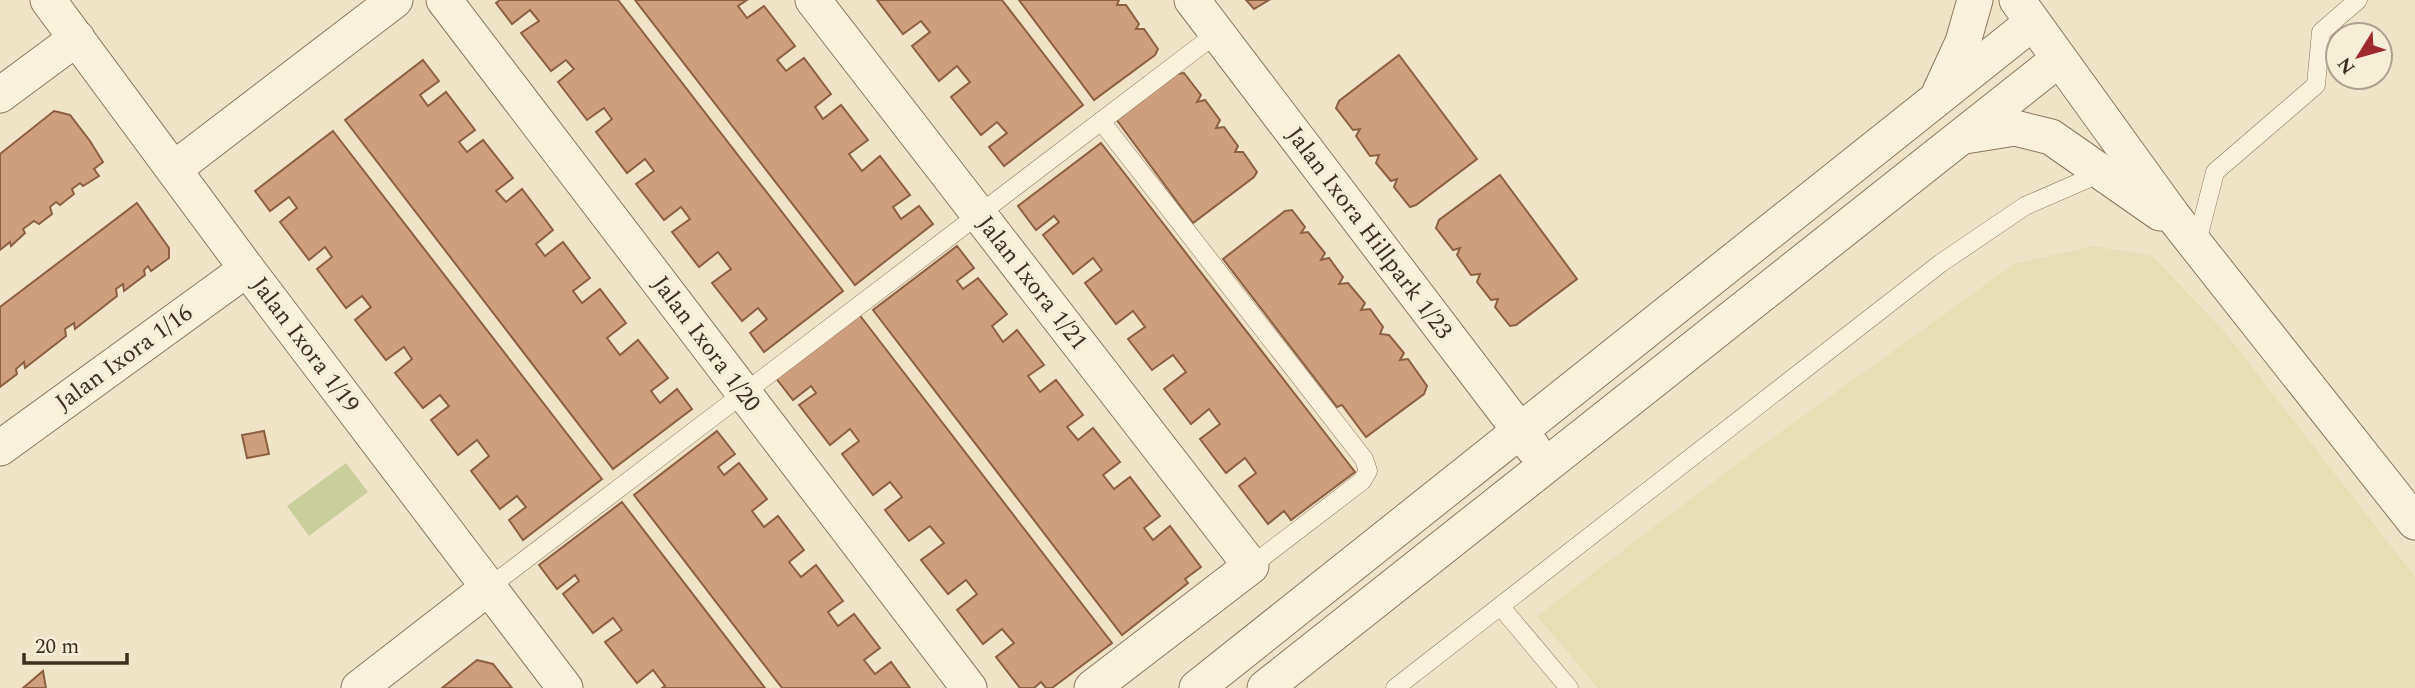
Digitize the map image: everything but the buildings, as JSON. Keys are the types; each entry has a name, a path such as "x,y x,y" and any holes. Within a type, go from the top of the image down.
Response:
{"street":[{"name":"Jalan Ixora 1/19","path":"48,0 247,269 565,688"},
{"path":"174,169 395,0"},
{"name":"Jalan Ixora 1/20","path":"444,0 969,688"},
{"name":"Jalan Ixora 1/21","path":"813,0 1251,566"},
{"name":"Jalan Ixora Hillpark 1/23","path":"1192,0 1546,465"},
{"path":"1936,102 1963,42 1975,0"},
{"path":"1197,688 1936,102 2025,11 2191,238 2415,522"},
{"path":"0,95 77,37"},
{"path":"1265,688 2059,59"},
{"path":"1962,136 2015,128 2051,137 2191,238"},
{"name":"Jalan Ixora 1/16","path":"0,448 247,269"},
{"path":"1092,688 1251,566"},
{"path":"359,688 488,588"}],"lane":[{"path":"2191,238 2215,172 2316,85 2321,32 2358,0"},
{"path":"488,588 1217,33"},
{"path":"1101,121 1364,459 1368,471 1362,481 1251,566"},
{"path":"1395,688 1941,263 2025,206 2101,173"},
{"path":"1501,607 1569,688"}],"shaded area":[{"path":"2093,246 2152,256 2224,331 2415,577 2415,688 1598,688 1537,616 1742,460 2014,264"}],"green space":[{"path":"346,463 368,492 309,536 287,506"}]}
